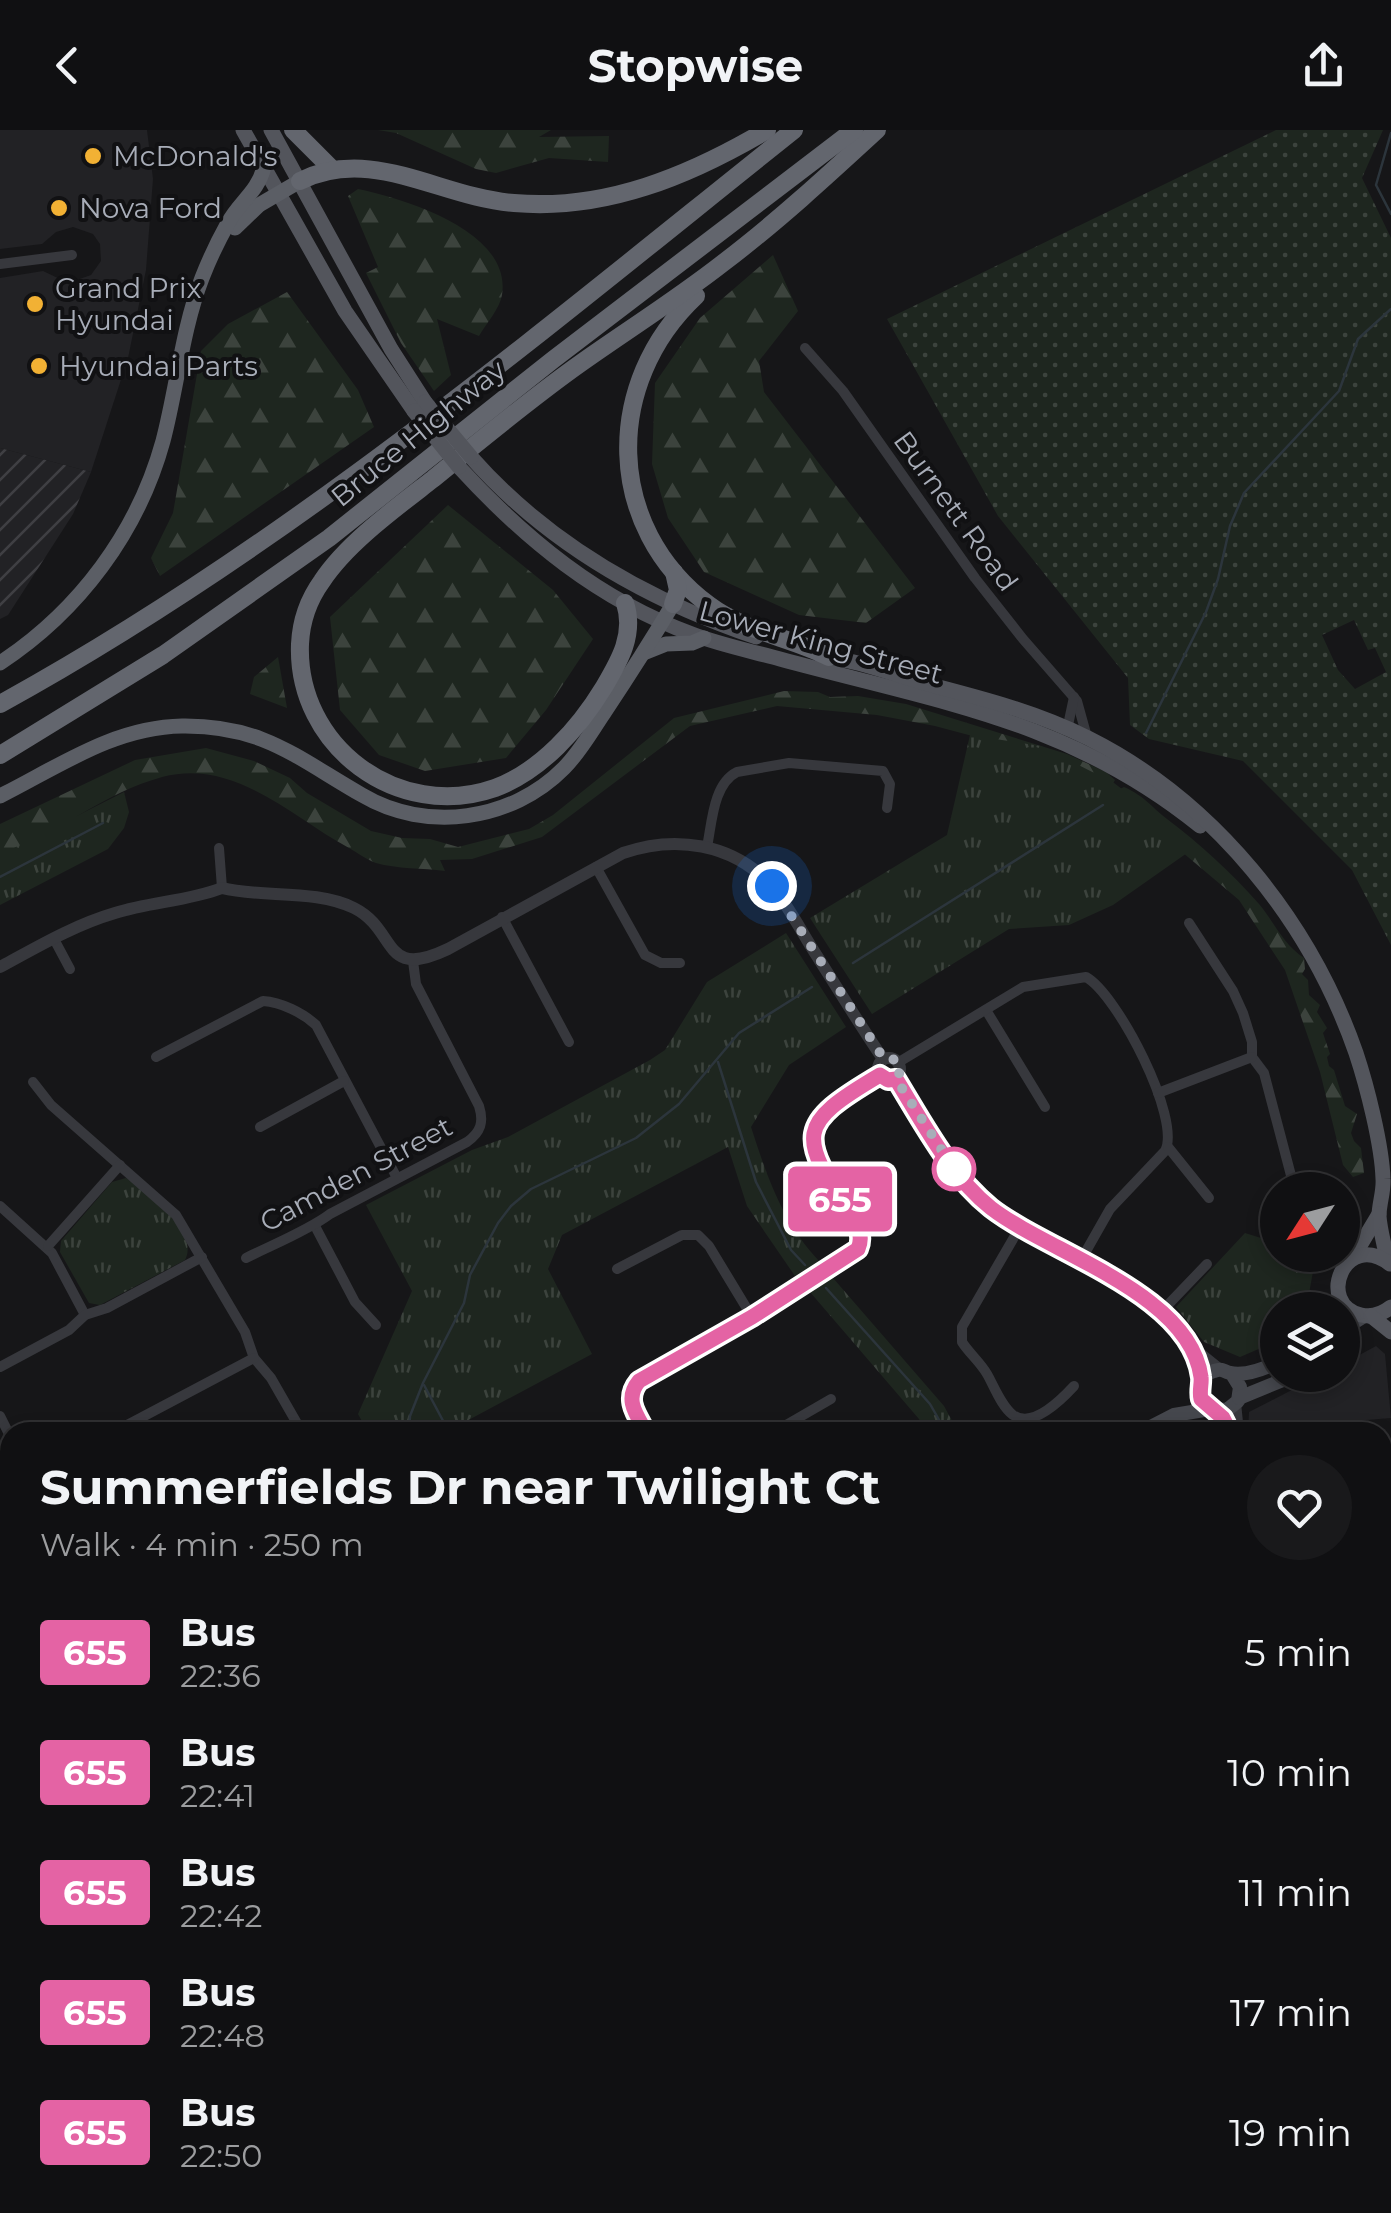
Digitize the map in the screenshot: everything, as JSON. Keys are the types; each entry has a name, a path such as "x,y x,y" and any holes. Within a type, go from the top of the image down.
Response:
{"highway":[{"path":"293,130 332,170"},
{"path":"224,233 236,228 258,205 279,192 300,180 332,170 374,167 443,190 498,202 582,202 649,186 766,130"},
{"name":"Bruce Highway","path":"0,704 163,609 316,506 424,425 794,130"},
{"name":"Bruce Highway","path":"0,756 163,655 315,548 622,306 854,130"},
{"path":"625,603 631,623 626,642 607,682 585,714 523,775 480,792 450,796 417,794 368,775 326,736 302,681 301,629 311,600 336,564 386,517 515,412 725,262 877,130"},
{"path":"0,663 35,637 78,596 107,560 134,515 163,439 198,289 228,222 256,190 264,167"},
{"path":"725,262 716,277 661,335 640,376 629,418 628,464 633,490 648,532 674,571 697,595 723,614 769,636 829,657"},
{"path":"0,796 96,746 125,735 179,726 219,728 262,738 308,760 366,798 397,811 441,817 483,814 532,793 576,755 646,652 673,604 678,590 674,571"},
{"path":"646,652 666,644 692,644 704,638"}],"main road":[{"name":"Lower King Street","path":"243,130 345,311 465,462 542,549 625,603 704,638 973,709 1081,742"},
{"name":"Lower King Street","path":"271,130 420,407"},
{"name":"Lower King Street","path":"465,462 557,536 612,574 760,639 997,702 1066,728 1221,839 1280,908 1328,984 1338,1009 1357,1057 1379,1148 1383,1179 1379,1214 1389,1263"},
{"name":"Lower King Street","path":"1360,1246 1379,1214"},
{"path":"1360,1257 1370,1254 1389,1263"},
{"path":"1360,1320 1391,1306"},
{"path":"1360,1313 1391,1332"},
{"path":"1174,1415 1210,1372 1260,1369"},
{"path":"1226,1372 1239,1382 1238,1401"},
{"path":"1201,1384 1201,1399 1213,1410"},
{"path":"1160,1422 1174,1415 1228,1410 1260,1391"}],"street":[{"path":"0,264 72,254"},
{"name":"Burnett Road","path":"806,348 843,391 975,578 1074,697 1080,708 1081,742"},
{"path":"1066,728 1074,697"},
{"path":"706,847 720,789 737,772 790,763 876,769 882,771 890,784 888,808"},
{"path":"0,967 54,938 113,914 222,888 345,904 365,915 396,952 413,961 448,949 596,867 644,846 675,842 706,847 745,863 772,886 884,1059"},
{"path":"219,848 222,888"},
{"path":"596,867 645,955 661,963 680,964"},
{"path":"502,918 569,1042"},
{"path":"1188,923 1233,991 1252,1038 1252,1057 1264,1073 1290,1172"},
{"path":"54,938 70,969"},
{"name":"Camden Street","path":"246,1258 294,1232 315,1226 479,1132 483,1121 480,1106 416,984 413,961"},
{"path":"899,1062 1032,984 1083,978 1106,994 1158,1093 1170,1134 1168,1147 1110,1210 1081,1260"},
{"path":"156,1057 257,1003 268,1001 311,1020 396,1178"},
{"path":"986,1010 1045,1107"},
{"path":"1158,1093 1252,1057"},
{"path":"880,1075 879,1064 884,1059 899,1062"},
{"path":"896,1079 901,1070 899,1062"},
{"path":"880,1075 896,1079"},
{"path":"641,1422 631,1396 639,1381 752,1317 858,1249 859,1229 818,1164 813,1142 815,1130 828,1109 880,1075"},
{"path":"896,1079 962,1179 989,1206 1129,1287 1161,1312 1188,1343 1226,1372"},
{"path":"260,1127 344,1081"},
{"path":"33,1082 51,1106 176,1215 245,1332 254,1358 272,1378 296,1422"},
{"path":"1168,1147 1208,1198"},
{"path":"48,1246 120,1165"},
{"path":"0,1206 48,1246 85,1314"},
{"path":"315,1226 355,1302 376,1324"},
{"path":"1020,1227 962,1327 962,1342 1017,1417 1030,1418 1049,1408 1074,1386"},
{"path":"617,1269 682,1235 698,1234 752,1317"},
{"path":"0,1368 69,1330 85,1314 107,1308 202,1257"},
{"path":"1161,1312 1207,1264"},
{"path":"1188,1343 1201,1384"},
{"path":"133,1422 254,1358"},
{"path":"791,1422 831,1399"},
{"path":"1238,1401 1239,1422"},
{"path":"1213,1410 1222,1422"}],"shaded area":[{"path":"0,130 147,130 153,179 146,270 128,358 91,472 0,448 0,278 43,271 74,281 91,275 101,261 100,244 93,234 73,227 56,232 42,244 0,249"},
{"path":"0,448 91,472 73,514 8,615 0,619"},
{"path":"1376,1346 1385,1354 1391,1418 1248,1422 1249,1412 1288,1392 1360,1392 1360,1355"}],"green space":[{"path":"378,130 551,130 539,137 609,136 608,162 549,158 496,173 476,169 396,133"},
{"path":"1276,130 1383,130 1362,178 1391,238 1391,945 1352,870 1243,761 1149,739 1130,725 1128,678 998,516 887,319","holes":["1354,620 1368,650 1375,648 1386,672 1355,689 1338,670 1322,635"]},
{"path":"358,189 402,201 451,222 490,253 501,272 501,300 479,336 437,319 451,375 434,391 401,343 366,273 378,267 348,196"},
{"path":"773,255 798,311 759,361 764,392 915,588 866,623 799,615 704,572 668,518 652,464 655,383 700,318"},
{"path":"287,292 358,390 374,427 160,576 151,558 173,513 201,351 228,324"},
{"path":"448,505 553,590 593,639 546,710 506,758 425,771 379,755 340,710 330,617"},
{"path":"278,657 287,708 250,694 254,677"},
{"path":"784,691 906,704 1067,754 1115,780 1111,787 980,738 935,726 877,715 777,706 690,726 542,837 472,859 440,860 445,871 376,863 261,794 214,776 189,773 162,777 120,793 0,864 0,824 135,760 206,748 254,761 290,778 307,793 371,831 458,847 529,829 553,815 674,718"},
{"path":"970,735 1041,746 1114,783 1197,846 1113,905 1069,925 1009,929 872,1014 810,918 947,835"},
{"path":"1124,787 1143,798 1203,848 1259,904 1290,946 1304,958 1302,974 1308,980 1309,995 1320,1005 1317,1012 1327,1028 1323,1033 1330,1054 1329,1066 1334,1070 1345,1106 1357,1114 1351,1133 1361,1148 1364,1173 1349,1172 1343,1165 1320,1072 1285,970 1239,900 1112,793"},
{"path":"124,792 129,812 124,828 108,849 0,905 0,855"},
{"path":"786,933 846,1027 789,1065 751,1127 786,1216 820,1262 795,1276 747,1206 728,1147 562,1235 548,1269 592,1354 465,1422 362,1422 358,1414 412,1291 366,1205 472,1150 508,1137 650,1060 665,1050 707,982"},
{"path":"126,1178 178,1225 188,1249 185,1260 100,1305 89,1303 60,1252 61,1241 112,1182"},
{"path":"1245,1233 1260,1238 1260,1272 1313,1272 1309,1292 1260,1292 1260,1348 1240,1357 1204,1342 1176,1307"},
{"path":"833,1278 944,1406 953,1422 921,1422 810,1292"}],"waterway":[{"path":"1391,133 1376,185 1391,214"},
{"path":"1146,733 1206,612 1230,526 1244,493 1339,391 1358,339 1391,309"},
{"path":"853,963 1103,805"},
{"path":"0,877 103,823"},
{"path":"410,1422 423,1383 464,1303 470,1275 511,1206 531,1189 636,1138 679,1104 739,1033 812,987"},
{"path":"718,1062 756,1182 791,1250 805,1265"},
{"path":"826,1288 930,1404 940,1422"},
{"path":"424,1385 444,1422"}],"bus line":[{"name":"655","path":"640,1422 631,1396 646,1375 752,1317 858,1249 859,1229 818,1164 813,1142 815,1130 828,1109 880,1075 896,1079 950,1163 989,1206 1138,1293 1173,1324 1196,1362 1202,1380 1201,1399 1225,1422"}],"place":[{"name":"McDonald's","path":"93,156"},
{"name":"Nova Ford","path":"59,208"},
{"name":"Grand Prix Hyundai","path":"35,304"},
{"name":"Hyundai Parts","path":"39,366"}],"route":[{"path":"772,886 884,1059 899,1062 901,1070 896,1079 954,1169"}]}
